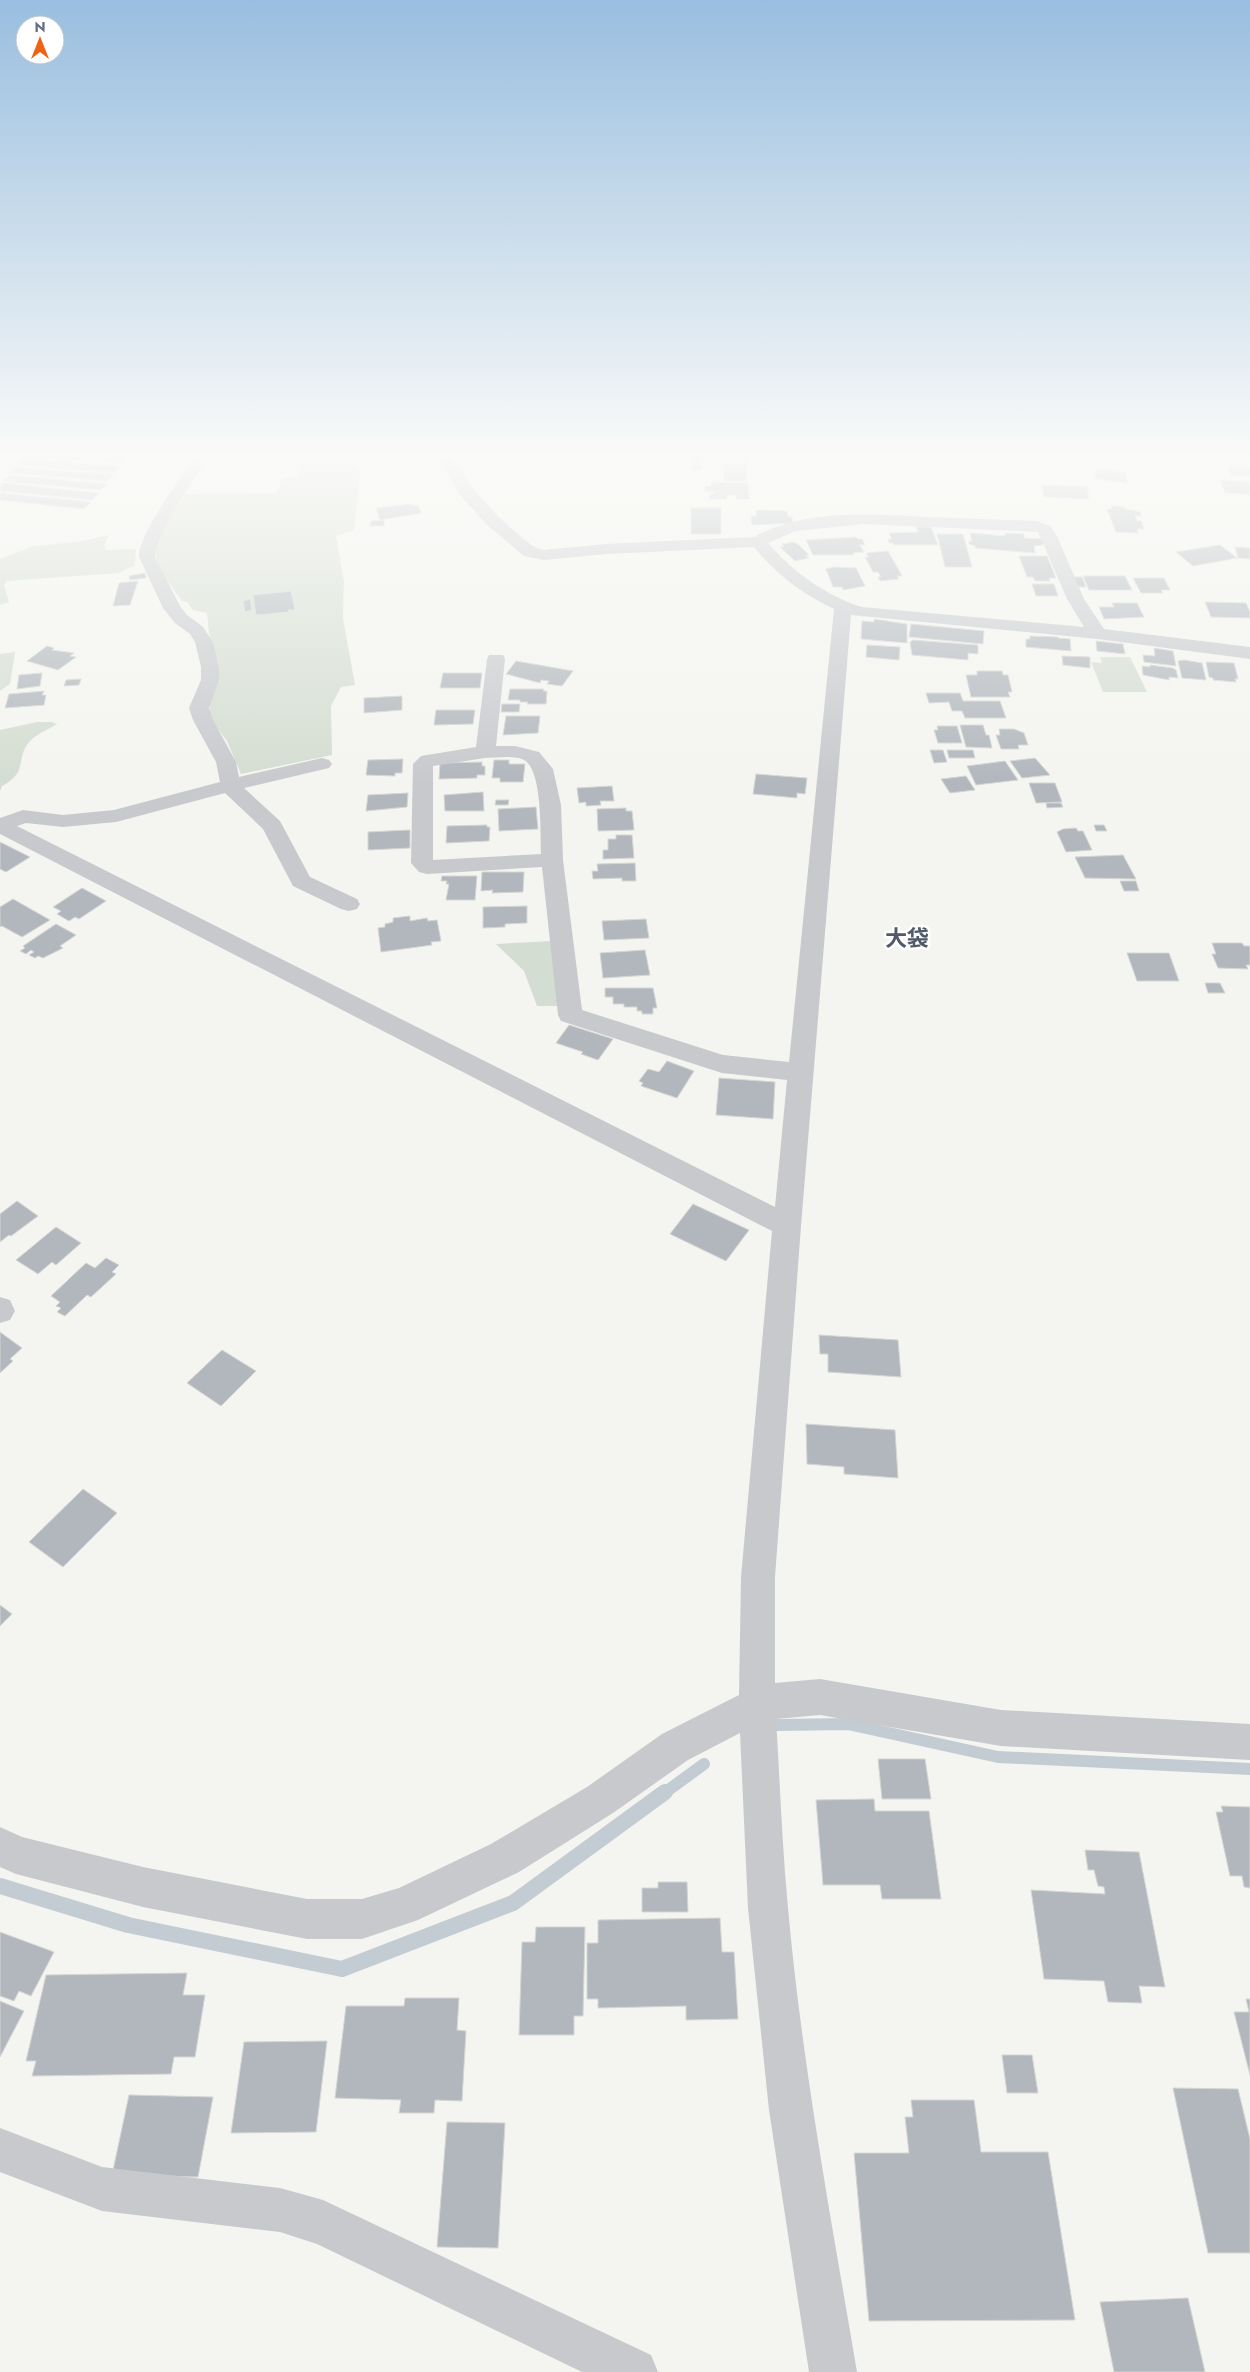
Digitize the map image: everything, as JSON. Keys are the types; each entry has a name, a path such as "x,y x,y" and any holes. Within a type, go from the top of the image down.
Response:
{"street":[{"path":"149,562 172,608 198,632 204,642 210,667 210,680 199,708 202,720 226,762 231,787 272,826 300,881 349,904"},
{"path":"779,562 804,585 831,599 843,608 860,612 1098,634 1250,653"},
{"path":"1058,562 1071,594 1082,613 1098,634"},
{"path":"832,2372 793,2120 780,2015 768,1908 757,1705 758,1577 786,1226 843,608"},
{"path":"485,752 496,659"},
{"path":"552,860 427,867 422,863 423,764 428,760 485,752 515,752 532,756 543,769 550,805 552,860 570,1015 722,1064 801,1072"},
{"path":"322,764 231,787 173,799 116,816 63,821 23,816 0,826 786,1226"},
{"path":"0,1846 16,1855 162,1890 308,1919 362,1919 411,1902 505,1858 600,1800 675,1747 757,1705 784,1699 820,1697 1001,1728 1250,1742"},
{"path":"0,2150 102,2189 280,2210 323,2223 634,2372"}],"shaded area":[{"path":"0,562 135,562 135,565 119,573 7,581 4,585 9,602 0,605"},
{"path":"158,562 340,562 344,582 343,618 355,685 341,687 331,706 332,755 241,774 227,741 209,717 210,703 219,665 209,633 207,613 193,610 187,602 182,601 160,569"},
{"path":"15,652 10,684 0,691 0,654"},
{"path":"1100,657 1130,657 1147,692 1103,692 1091,662 1102,663"},
{"path":"37,722 57,724 30,741 25,747 16,775 2,786 0,791 0,730"},
{"path":"552,941 559,1006 537,1006 524,971 496,944"}],"building":[{"path":"868,562 894,562 902,576 897,576 899,579 880,581 878,577 881,577 878,572 873,572"},
{"path":"944,562 971,562 972,567 945,567"},
{"path":"1021,562 1049,562 1056,578 1049,578 1050,581 1035,581 1033,577 1027,577"},
{"path":"1188,562 1217,562 1193,566"},
{"path":"834,567 856,568 865,586 843,590 842,587 833,587 826,569"},
{"path":"145,573 146,578 130,580 129,576"},
{"path":"1083,576 1125,576 1132,590 1089,590"},
{"path":"1073,577 1082,577 1086,587 1077,587"},
{"path":"1133,578 1164,578 1170,590 1161,590 1163,593 1141,593"},
{"path":"138,581 130,605 113,606 119,583"},
{"path":"1032,584 1054,584 1058,596 1036,596"},
{"path":"291,591 295,610 256,615 253,595"},
{"path":"250,599 252,610 245,612 243,601"},
{"path":"1205,602 1246,603 1250,612 1250,618 1211,617"},
{"path":"1112,603 1137,603 1144,617 1104,619 1099,607 1114,607"},
{"path":"874,619 907,624 907,643 861,639 862,621 874,622"},
{"path":"911,624 984,631 983,644 909,637"},
{"path":"1030,636 1070,639 1071,651 1026,647 1026,639 1030,639"},
{"path":"913,640 978,645 978,654 968,653 968,660 912,655 910,642"},
{"path":"1096,641 1123,644 1125,654 1097,651"},
{"path":"867,645 900,647 899,660 866,657"},
{"path":"47,646 54,648 52,650 74,653 70,656 76,657 58,670 27,661"},
{"path":"1154,648 1173,651 1176,666 1144,662 1143,655 1155,656"},
{"path":"1062,656 1090,657 1090,668 1063,665"},
{"path":"516,661 573,671 562,686 547,684 549,681 541,680 540,683 506,674"},
{"path":"1178,661 1202,663 1206,680 1182,678"},
{"path":"1206,662 1234,663 1238,679 1235,679 1236,682 1213,680 1213,678 1209,677"},
{"path":"1150,665 1173,668 1176,670 1178,678 1169,677 1169,680 1143,675 1142,666 1150,667"},
{"path":"977,671 1002,671 1003,675 1008,675 1012,692 1008,692 1010,697 971,697 966,675 977,675"},
{"path":"42,673 40,686 17,689 19,675"},
{"path":"443,673 482,673 480,688 440,688"},
{"path":"81,679 79,685 64,686 66,680"},
{"path":"510,689 544,689 543,691 547,691 546,704 527,704 528,702 520,702 520,700 508,700"},
{"path":"44,691 42,695 46,695 44,705 5,708 9,694"},
{"path":"926,693 960,693 963,701 1000,701 1006,718 965,718 962,711 952,711 949,702 929,703"},
{"path":"402,696 402,710 364,713 364,698"},
{"path":"502,704 520,704 519,712 501,712"},
{"path":"436,710 475,710 473,724 434,725"},
{"path":"506,716 540,716 538,733 503,735"},
{"path":"960,725 983,725 986,735 989,735 992,748 966,747"},
{"path":"937,726 957,726 962,743 938,743 934,730 938,730"},
{"path":"999,729 1014,729 1024,733 1028,745 1018,745 1019,749 1001,749 996,735 1000,735"},
{"path":"930,750 943,750 947,762 934,763"},
{"path":"947,750 973,750 975,758 949,758"},
{"path":"1035,758 1050,775 1022,778 1010,761"},
{"path":"403,759 402,773 395,773 395,776 366,775 368,760"},
{"path":"494,760 509,760 509,764 525,764 523,782 500,782 500,778 492,778"},
{"path":"1005,761 1018,780 976,785 967,766"},
{"path":"482,762 482,766 485,766 485,775 477,775 477,778 439,779 440,763"},
{"path":"756,774 807,778 805,794 797,793 797,798 753,794"},
{"path":"966,776 975,790 950,793 941,779"},
{"path":"1029,783 1055,783 1062,802 1036,803"},
{"path":"612,786 614,801 600,801 601,805 586,806 586,802 579,803 577,788"},
{"path":"483,792 484,811 445,811 444,795"},
{"path":"408,793 407,807 366,811 368,795"},
{"path":"496,800 509,800 508,805 495,805"},
{"path":"1046,803 1061,803 1063,807 1047,808"},
{"path":"536,807 538,829 499,831 498,809"},
{"path":"626,808 626,811 632,811 634,830 598,831 597,809"},
{"path":"487,825 487,827 490,827 489,841 446,843 447,826"},
{"path":"1094,825 1104,825 1107,831 1096,831"},
{"path":"1076,828 1078,831 1083,831 1092,850 1066,852 1057,832 1063,829"},
{"path":"410,830 410,848 368,850 368,832"},
{"path":"616,835 632,835 634,858 603,859 603,850 608,850 608,839 616,839"},
{"path":"0,842 30,857 6,872 0,869"},
{"path":"1123,855 1136,879 1085,878 1075,857"},
{"path":"635,863 636,881 622,881 622,878 593,879 592,871 598,871 597,864"},
{"path":"482,872 524,872 523,892 492,893 493,890 481,891"},
{"path":"442,876 477,876 475,900 446,900 449,884 446,884 447,881 441,881"},
{"path":"1120,881 1136,881 1139,891 1124,891"},
{"path":"82,888 106,901 79,919 75,917 69,921 57,914 61,911 53,907"},
{"path":"13,899 50,920 22,937 2,926 0,927 0,907"},
{"path":"527,906 527,923 483,928 483,907"},
{"path":"410,916 410,921 427,918 428,921 437,920 441,941 431,942 432,945 381,952 378,928 385,927 385,924 393,922 393,918"},
{"path":"646,919 649,938 604,940 602,921"},
{"path":"56,924 76,935 60,946 63,948 43,958 38,956 35,958 29,955 34,952 31,950 26,954 20,951 25,948 23,946"},
{"path":"1212,943 1242,943 1244,946 1250,946 1250,965 1246,965 1248,969 1218,968 1212,954 1216,954"},
{"path":"645,950 650,975 603,978 600,953"},
{"path":"1127,953 1169,953 1179,981 1137,981"},
{"path":"1205,983 1220,983 1225,993 1208,993"},
{"path":"605,988 653,988 657,1008 653,1008 653,1014 642,1014 642,1011 637,1011 637,1007 624,1007 624,1004 613,1004 613,997 605,997"},
{"path":"569,1025 613,1039 598,1060 581,1054 583,1052 556,1043"},
{"path":"667,1061 694,1071 677,1098 641,1086 643,1083 639,1081 648,1069 659,1072"},
{"path":"719,1078 775,1082 773,1119 716,1115"},
{"path":"17,1201 38,1216 0,1242 0,1214"},
{"path":"693,1204 749,1230 726,1261 670,1234"},
{"path":"56,1227 81,1243 56,1265 52,1262 38,1274 16,1260"},
{"path":"106,1258 119,1265 112,1272 116,1274 91,1297 87,1295 65,1316 57,1312 61,1308 56,1306 60,1302 51,1296 86,1263 95,1268"},
{"path":"0,1332 22,1348 10,1359 13,1361 0,1373"},
{"path":"819,1335 898,1340 901,1377 828,1372 828,1354 820,1354"},
{"path":"222,1350 256,1371 221,1406 187,1383"},
{"path":"806,1424 895,1430 898,1478 844,1474 844,1467 807,1464"},
{"path":"83,1489 117,1513 63,1567 29,1542"},
{"path":"0,1605 12,1614 0,1626"},
{"path":"878,1759 925,1759 931,1799 882,1799"},
{"path":"874,1799 875,1811 929,1811 941,1899 882,1899 880,1885 823,1885 816,1800"},
{"path":"1221,1806 1250,1807 1250,1888 1244,1887 1242,1876 1230,1876 1216,1812 1223,1812"},
{"path":"1085,1850 1139,1852 1165,1987 1139,1986 1142,2003 1108,2002 1104,1981 1044,1979 1031,1890 1105,1894 1104,1887 1098,1886 1094,1870 1088,1870"},
{"path":"658,1882 687,1882 688,1912 642,1912 642,1888 658,1888"},
{"path":"720,1918 722,1952 734,1952 738,2019 686,2020 686,2006 598,2008 598,1999 587,1999 587,1943 598,1943 598,1920"},
{"path":"536,1927 585,1927 583,2016 574,2016 574,2035 519,2035 522,1942 535,1942"},
{"path":"0,1932 54,1952 31,1996 19,1991 14,2001 0,1996"},
{"path":"187,1973 183,1995 205,1995 195,2057 174,2057 171,2074 32,2076 36,2061 26,2061 46,1975"},
{"path":"405,1998 459,1998 457,2030 466,2031 462,2101 435,2100 434,2113 399,2113 401,2100 335,2098 346,2006 404,2006"},
{"path":"1246,1999 1250,1999 1250,2075 1234,2012 1249,2012"},
{"path":"0,2001 24,2011 0,2057"},
{"path":"327,2041 316,2132 231,2133 244,2042"},
{"path":"1002,2055 1032,2055 1038,2093 1007,2093"},
{"path":"1173,2088 1238,2089 1250,2139 1250,2253 1208,2253"},
{"path":"129,2095 213,2097 198,2177 112,2175"},
{"path":"911,2100 974,2100 981,2152 1048,2152 1075,2320 869,2321 854,2153 909,2153 905,2117 913,2117"},
{"path":"447,2122 505,2123 498,2248 437,2247"},
{"path":"1188,2298 1205,2372 1114,2372 1100,2302"}],"waterway":[{"path":"777,1725 848,1724 998,1757 1250,1769"},
{"path":"663,1794 704,1764"},
{"path":"0,1886 128,1925 342,1969 513,1903 665,1792"}],"district":[{"name":"大袋","path":"907,938"}]}
